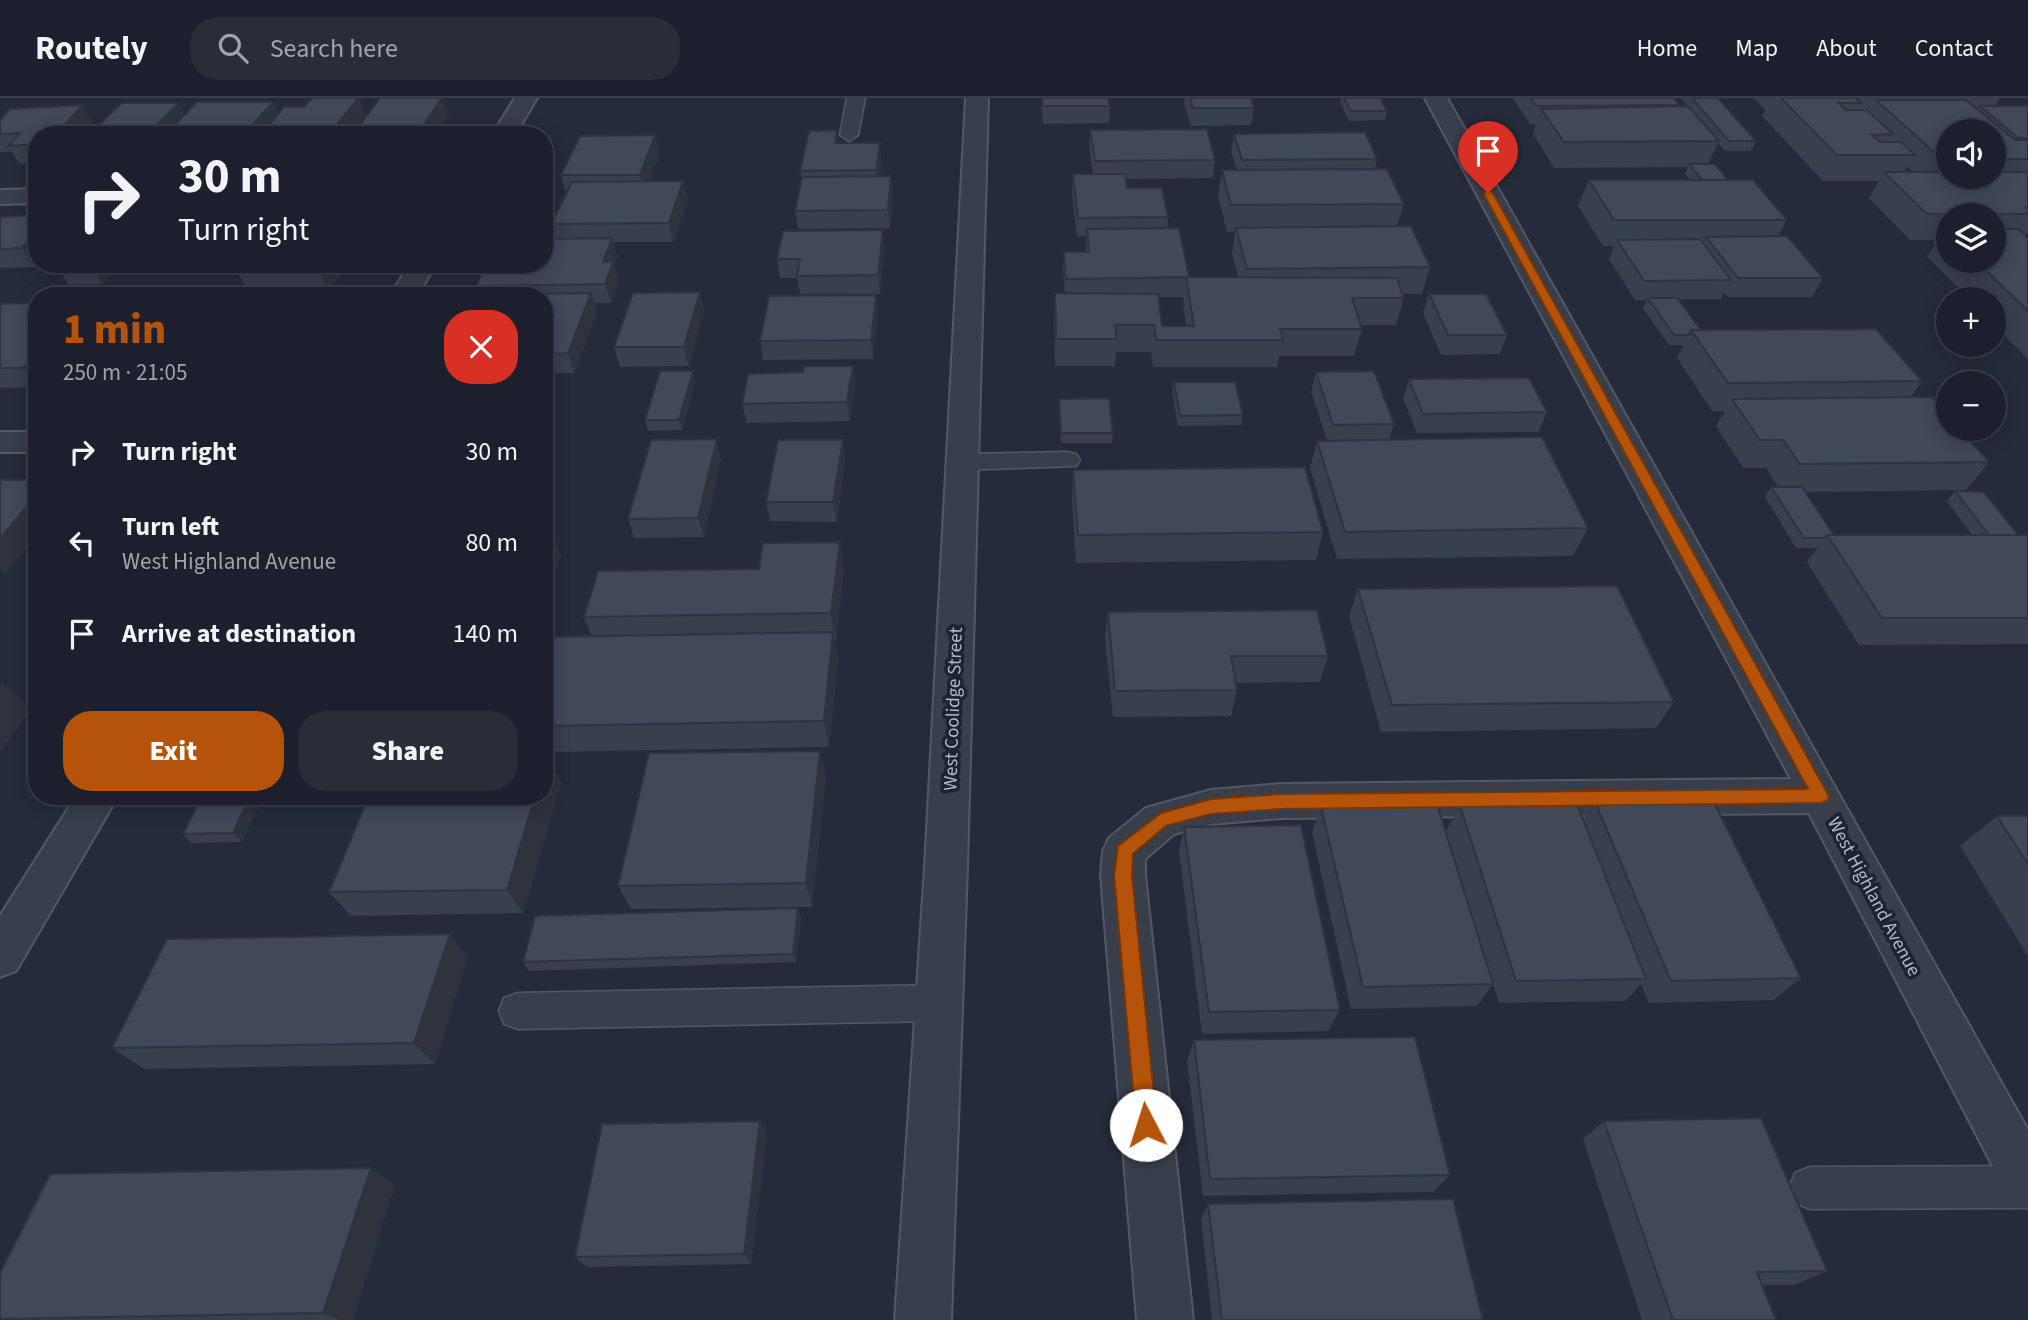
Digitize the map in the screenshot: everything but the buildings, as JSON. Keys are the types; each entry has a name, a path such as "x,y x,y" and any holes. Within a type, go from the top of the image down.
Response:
{"street":[{"path":"509,126 526,98"},
{"name":"West Coolidge Street","path":"923,1320 939,1003 976,98"},
{"name":"West Highland Avenue","path":"1436,98 1821,796 2028,1181"},
{"path":"0,197 28,196"},
{"path":"0,442 28,442"},
{"path":"1165,1320 1123,875 1124,851 1161,820 1211,807 1282,802 1821,796"},
{"path":"0,957 93,805"}],"lane":[{"path":"849,135 856,98"},
{"path":"962,462 1067,460"},
{"path":"518,1011 939,1003"},
{"path":"1810,1188 2028,1187"}],"route":[{"path":"1146,1125 1123,875 1124,851 1161,820 1211,807 1282,802 1821,796 1488,193"}]}
